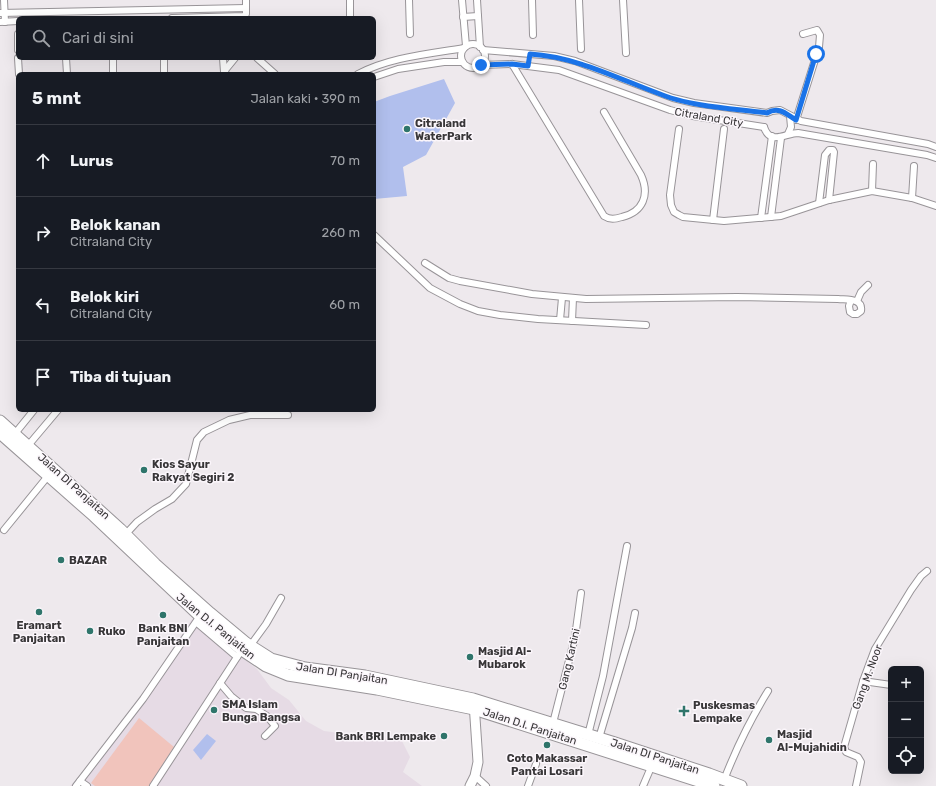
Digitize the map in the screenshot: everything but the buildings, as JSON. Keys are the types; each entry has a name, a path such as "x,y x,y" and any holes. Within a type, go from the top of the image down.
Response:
{"highway":[{"name":"Jalan DI Panjaitan","path":"0,421 8,436 26,449 185,591 244,649 281,662 304,668 365,676 553,723 599,738 614,748 719,783 741,786"},
{"name":"Jalan D.I. Panjaitan","path":"26,449 48,476 94,516 123,537 198,619 221,638 244,649"},
{"name":"Jalan D.I. Panjaitan","path":"474,704 614,748 652,765 719,783"}],"street":[{"path":"4,0 2,22 16,21"},
{"path":"246,0 246,16"},
{"path":"350,0 350,16"},
{"path":"409,0 410,34"},
{"path":"462,0 465,47 461,56 462,62"},
{"path":"477,0 484,58 481,65"},
{"path":"532,0 533,35"},
{"path":"579,0 581,49"},
{"path":"623,0 626,54"},
{"path":"2,12 246,8"},
{"path":"463,17 478,16"},
{"path":"796,120 818,47 820,35 817,30 803,34"},
{"name":"Citraland City","path":"362,72 378,65 465,47 473,44 482,48 549,56 575,62 673,98 765,120"},
{"path":"528,66 530,54"},
{"path":"18,60 19,72"},
{"path":"66,60 67,72"},
{"path":"113,60 113,72"},
{"path":"164,60 164,72"},
{"path":"223,60 224,72"},
{"path":"225,72 233,60"},
{"path":"259,60 273,72"},
{"name":"Citraland City","path":"376,76 398,70 444,62 462,62 469,68 475,68 481,65 512,64 559,70 670,110 693,116 765,120"},
{"path":"512,64 604,216 608,219 617,219 628,216 640,208 644,201 645,189 644,181 641,175 604,112"},
{"name":"Citraland City","path":"765,120 772,110 780,110 796,120 928,144 936,147"},
{"path":"771,217 784,136 791,127 790,116"},
{"path":"765,120 765,131 772,136 784,136 798,133 927,154 936,158"},
{"path":"713,220 724,129"},
{"path":"679,130 670,195 671,205 674,212 683,217 732,221 781,216 828,200 872,191 912,198 936,206"},
{"path":"761,218 772,136"},
{"path":"819,203 825,155 829,150 833,150 828,200"},
{"path":"872,191 873,164"},
{"path":"912,198 914,166"},
{"path":"376,237 430,288 460,304 478,311 500,315 572,321 646,324"},
{"path":"425,263 449,278 460,281 492,288 562,298 796,298 854,300 868,285"},
{"path":"560,320 562,298"},
{"path":"572,321 573,298"},
{"path":"8,436 32,412"},
{"path":"26,449 56,412"},
{"path":"123,537 143,518 172,499 186,484 197,440 204,432 229,420 250,415 288,415"},
{"path":"4,530 48,476"},
{"path":"588,735 603,676 627,546"},
{"name":"Gang M. Noor","path":"856,786 861,762 858,757 846,752 844,747 863,681 875,649 911,590 921,576 927,571"},
{"name":"Gang Kartini","path":"553,723 575,637 581,593"},
{"path":"153,786 220,683 244,649 266,624 281,598"},
{"path":"599,738 632,628 635,613"},
{"path":"87,786 78,783 143,699 198,619"},
{"path":"863,681 888,685"},
{"path":"220,683 231,696 246,708 256,709 267,716 275,726 266,736"},
{"path":"719,783 754,713 768,691"},
{"path":"470,786 478,768 474,704"},
{"path":"528,786 536,764"},
{"path":"643,786 652,765"},
{"path":"475,776 486,786"}],"shaded area":[{"name":"SMA Islam Bunga Bangsa","path":"192,619 257,669 271,688 289,700 306,721 324,731 402,741 410,757 403,772 422,786 70,786 86,770 150,683"},
{"path":"139,718 174,747 149,786 95,786 91,783"}],"water":[{"name":"Citraland WaterPark","path":"444,79 455,103 426,155 403,167 407,196 376,199 376,101"},
{"path":"207,734 216,741 201,760 193,750"}],"place":[{"name":"Citraland WaterPark","path":"407,129"},
{"name":"Kios Sayur Rakyat Segiri 2","path":"144,470"},
{"name":"BAZAR","path":"61,560"},
{"name":"Eramart Panjaitan","path":"39,612"},
{"name":"Bank BNI Panjaitan","path":"163,615"},
{"name":"Ruko","path":"90,631"},
{"name":"Masjid Al- Mubarok","path":"470,657"},
{"name":"SMA Islam Bunga Bangsa","path":"214,710"},
{"name":"Puskesmas Lempake","path":"684,711"},
{"name":"Bank BRI Lempake","path":"444,736"},
{"name":"Masjid Al-Mujahidin","path":"769,740"},
{"name":"Coto Makassar Pantai Losari","path":"547,745"}],"route":[{"path":"481,65 512,64 528,66 530,54 554,56 575,62 673,98 694,103 767,113 772,110 780,110 784,111 796,120 816,54"}]}
